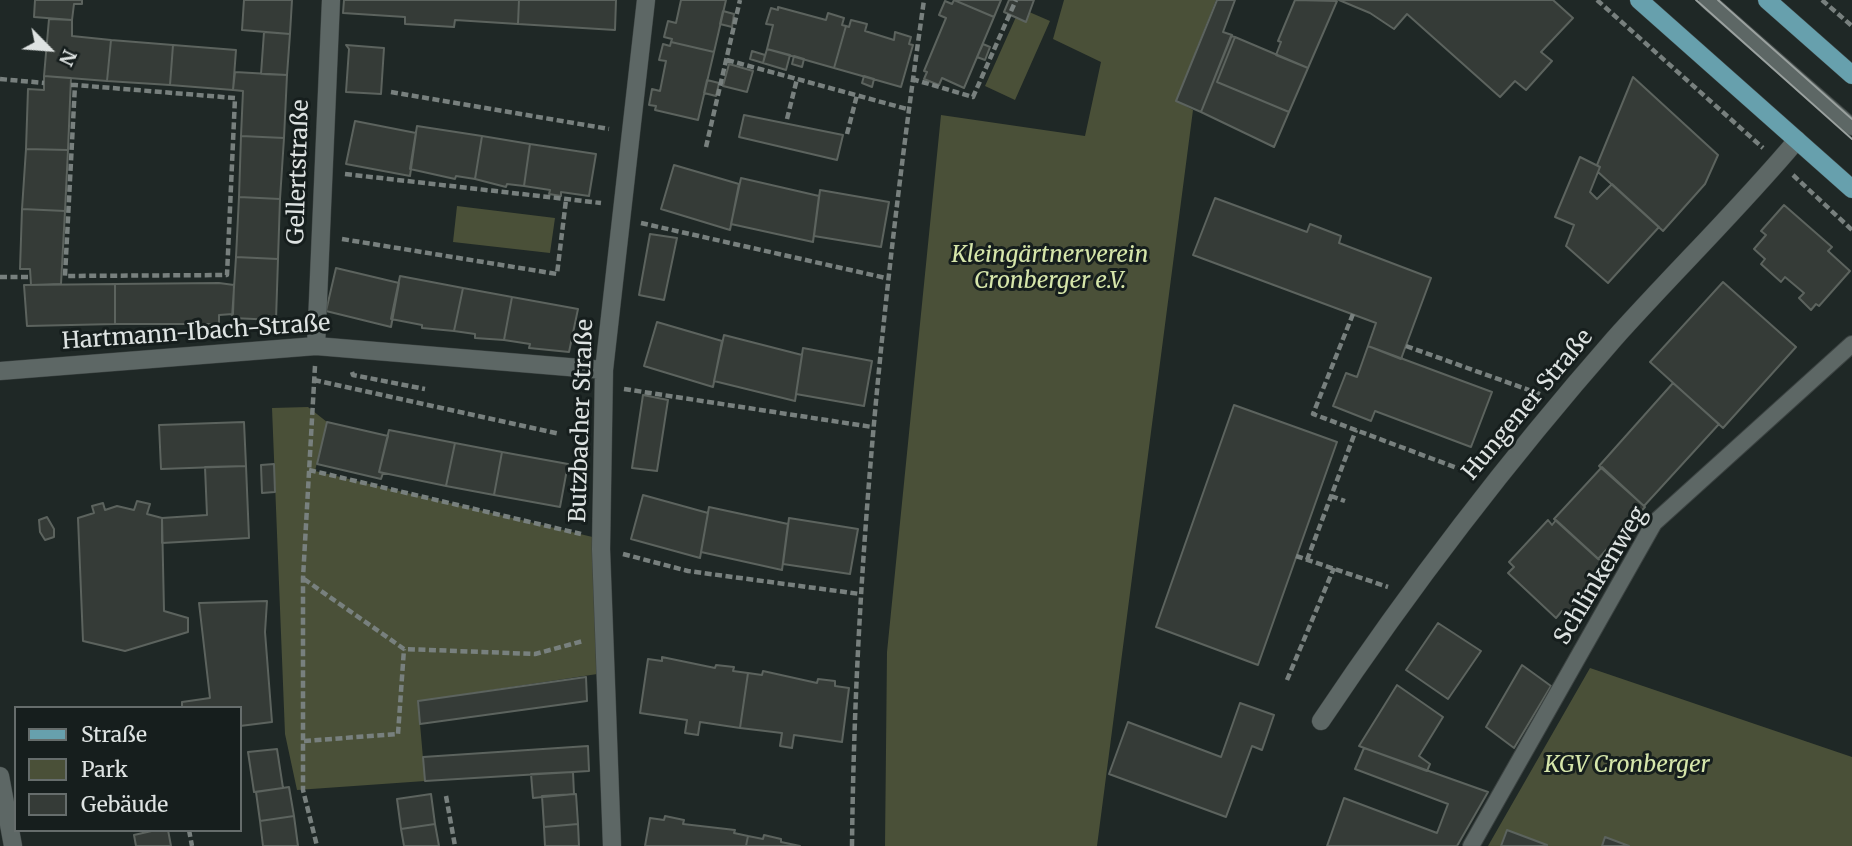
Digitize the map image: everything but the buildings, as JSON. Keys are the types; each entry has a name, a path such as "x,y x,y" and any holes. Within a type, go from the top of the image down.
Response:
{"main road":[{"path":"1639,0 1852,189"},
{"path":"1767,0 1852,75"}],"street":[{"name":"Gellertstraße","path":"316,346 331,0"},
{"name":"Butzbacher Straße","path":"612,846 601,544 604,378 646,0"},
{"name":"Hungener Straße","path":"1321,721 1401,602 1534,434 1614,339 1797,140"},
{"name":"Hartmann-Ibach-Straße","path":"0,371 316,346 604,378"},
{"path":"0,776 13,846"}],"lane":[{"path":"1707,0 1852,127"},
{"name":"Schlinkenweg","path":"1471,846 1654,523 1852,344"}],"path":[{"path":"706,146 740,0"},
{"path":"852,846 858,608 872,427 886,278 924,0"},
{"path":"912,79 973,97 1016,0"},
{"path":"1597,0 1779,161 1852,230"},
{"path":"1822,0 1852,26"},
{"path":"726,60 907,109"},
{"path":"0,79 44,83"},
{"path":"787,119 797,79"},
{"path":"73,85 235,98 228,275 64,276 73,85"},
{"path":"391,92 609,129"},
{"path":"847,134 857,95"},
{"path":"323,172 566,200 886,278"},
{"path":"321,236 557,274 566,200"},
{"path":"0,277 31,277"},
{"path":"1353,314 1313,414 1478,478"},
{"path":"316,346 303,578 303,790 317,846"},
{"path":"1406,346 1541,394 1533,404"},
{"path":"604,378 872,427"},
{"path":"314,380 560,434"},
{"path":"1307,560 1356,430"},
{"path":"309,470 601,544 688,571 860,594"},
{"path":"1331,496 1345,501"},
{"path":"1296,556 1393,588"},
{"path":"1287,680 1334,568"},
{"path":"303,578 404,649 535,654 603,635"},
{"path":"304,741 398,734 404,649"},
{"path":"446,796 455,846"}],"green space":[{"name":"Kleingärtnerverein Cronberger e.V.","path":"1064,0 1216,0 1176,101 1193,110 1097,846 885,846 887,652 941,115 1085,136 1101,62 1053,39"},
{"path":"1020,8 1050,21 1015,100 985,86"},
{"path":"457,206 555,218 550,253 453,242"},
{"path":"308,407 327,422 315,471 601,539 604,673 418,701 425,781 297,790 285,734 272,408"},
{"name":"KGV Cronberger","path":"1590,668 1852,757 1852,846 1488,846"}],"tram line":[{"path":"1696,0 1852,139"},
{"path":"1718,0 1852,119"}]}
